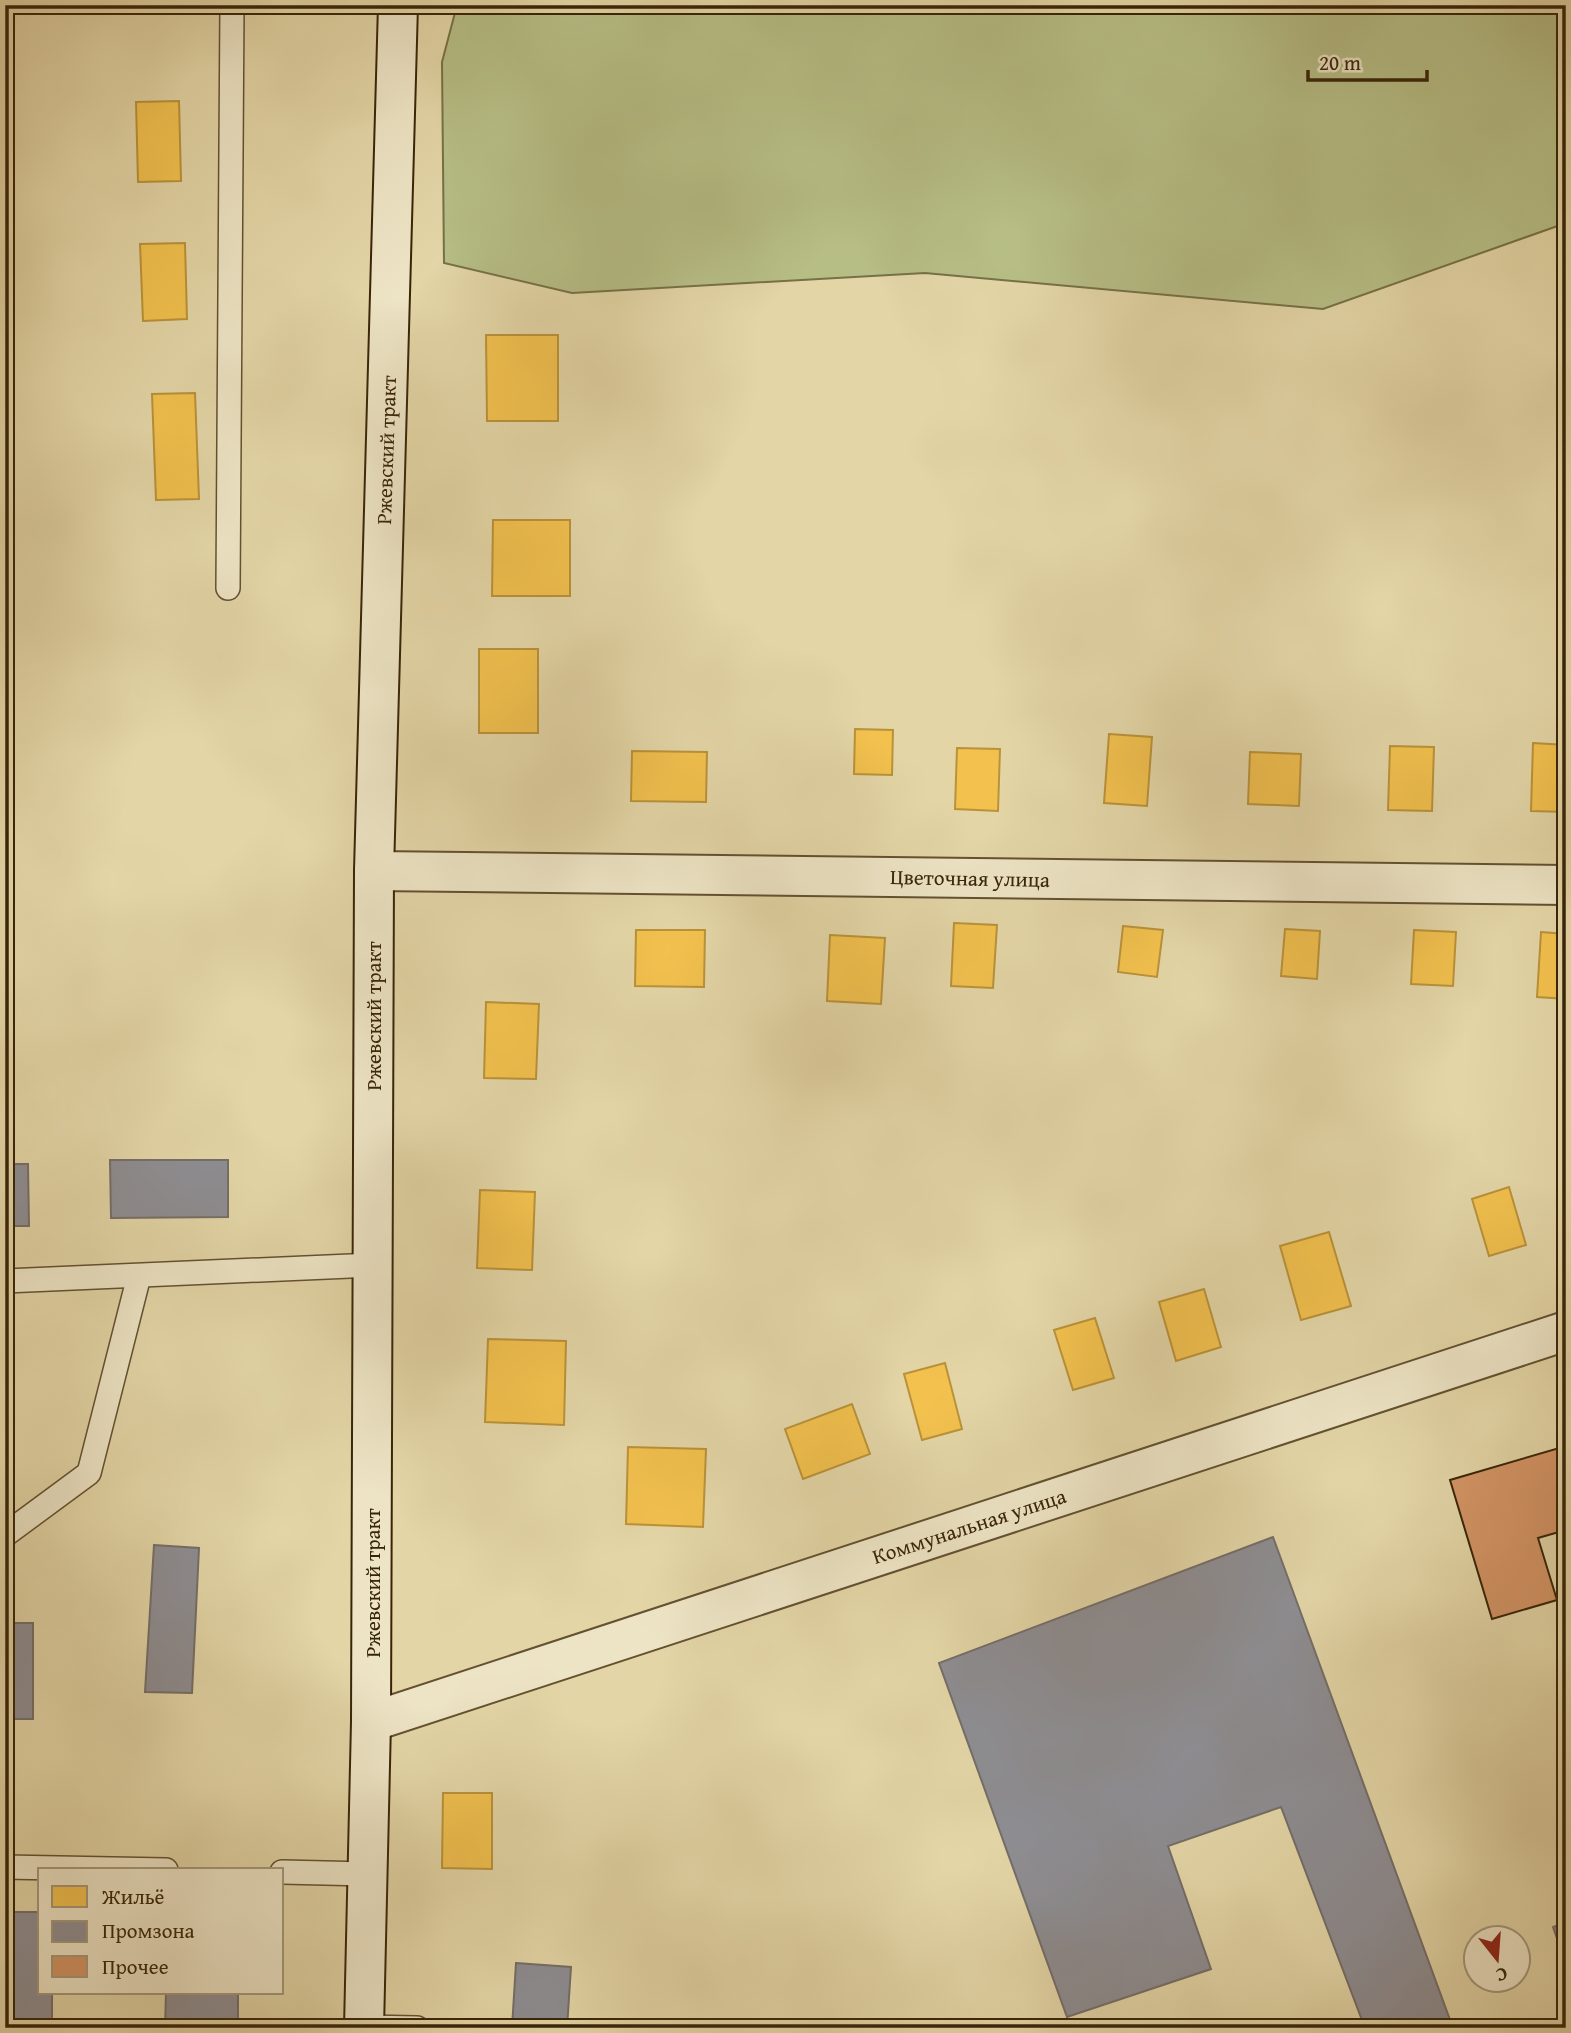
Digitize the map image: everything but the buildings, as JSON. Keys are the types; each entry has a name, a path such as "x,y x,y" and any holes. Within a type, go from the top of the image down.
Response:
{"street":[{"name":"Ржевский тракт","path":"364,2027 371,1722 374,871 398,5"},
{"name":"Цветочная улица","path":"374,871 1566,885"},
{"name":"Коммунальная улица","path":"371,1722 1566,1331"}],"lane":[{"path":"228,588 232,5"},
{"path":"5,1282 373,1265"},
{"path":"5,1535 89,1472 139,1276"},
{"path":"5,1867 59,1868"},
{"path":"284,1872 368,1874"},
{"path":"364,2027 417,2028"}],"green space":[{"path":"457,5 1562,5 1566,9 1566,223 1323,309 925,273 572,293 444,263 442,62"}]}
